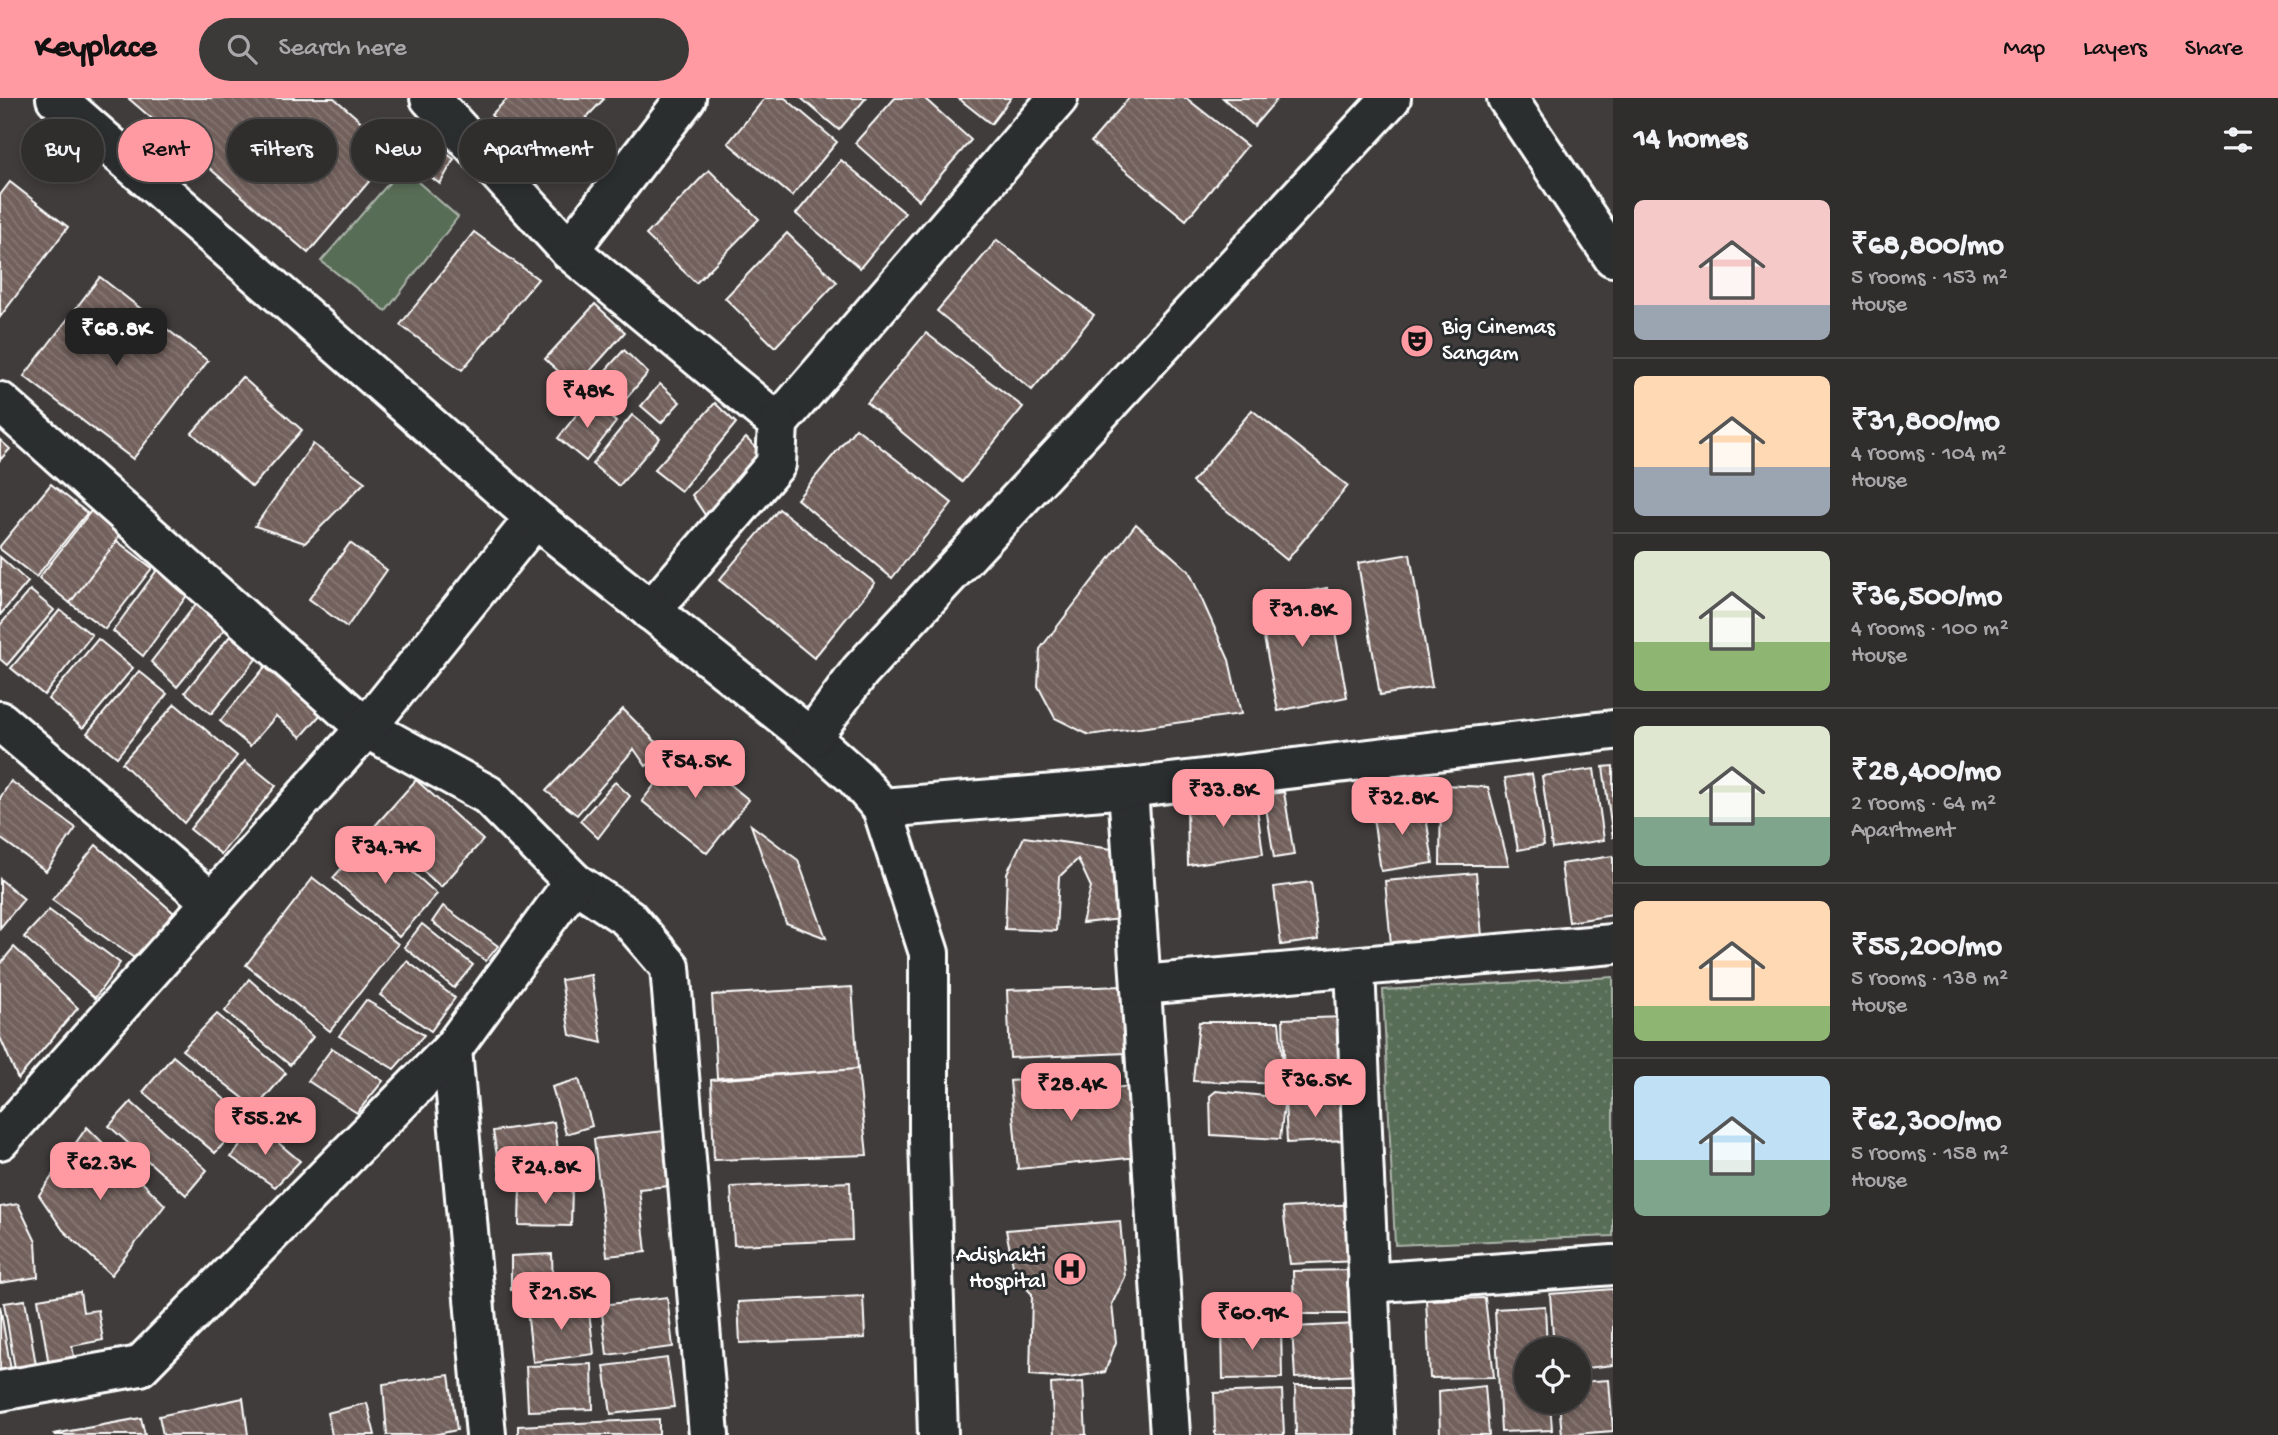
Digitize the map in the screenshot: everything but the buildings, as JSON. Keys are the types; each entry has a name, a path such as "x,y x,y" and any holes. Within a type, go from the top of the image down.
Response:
{"street":[{"path":"56,98 535,518 811,738 856,778 882,808 929,953 929,1138 938,1435"},
{"path":"430,98 569,250 778,423"},
{"path":"569,250 686,98"},
{"path":"651,611 776,464 778,423 1058,98"},
{"path":"811,738 860,671 1391,98"},
{"path":"1507,98 1613,257"},
{"path":"0,402 366,729 488,795 574,882 628,918 670,967 709,1435"},
{"path":"0,1140 366,729 535,518"},
{"path":"0,721 212,902"},
{"path":"882,808 1128,788 1613,730"},
{"path":"1128,788 1170,1435"},
{"path":"0,1391 140,1366 452,1049 574,882"},
{"path":"1141,985 1613,944"},
{"path":"1355,967 1375,1435"},
{"path":"452,1049 486,1435"},
{"path":"1368,1283 1613,1265"}],"green space":[{"path":"390,182 418,182 458,217 386,311 321,261"},
{"path":"1613,977 1613,1236 1395,1245 1383,990"}],"place":[{"name":"Big Cinemas Sangam","path":"1417,341"},
{"name":"Adishakti Hospital","path":"1070,1269"}]}
